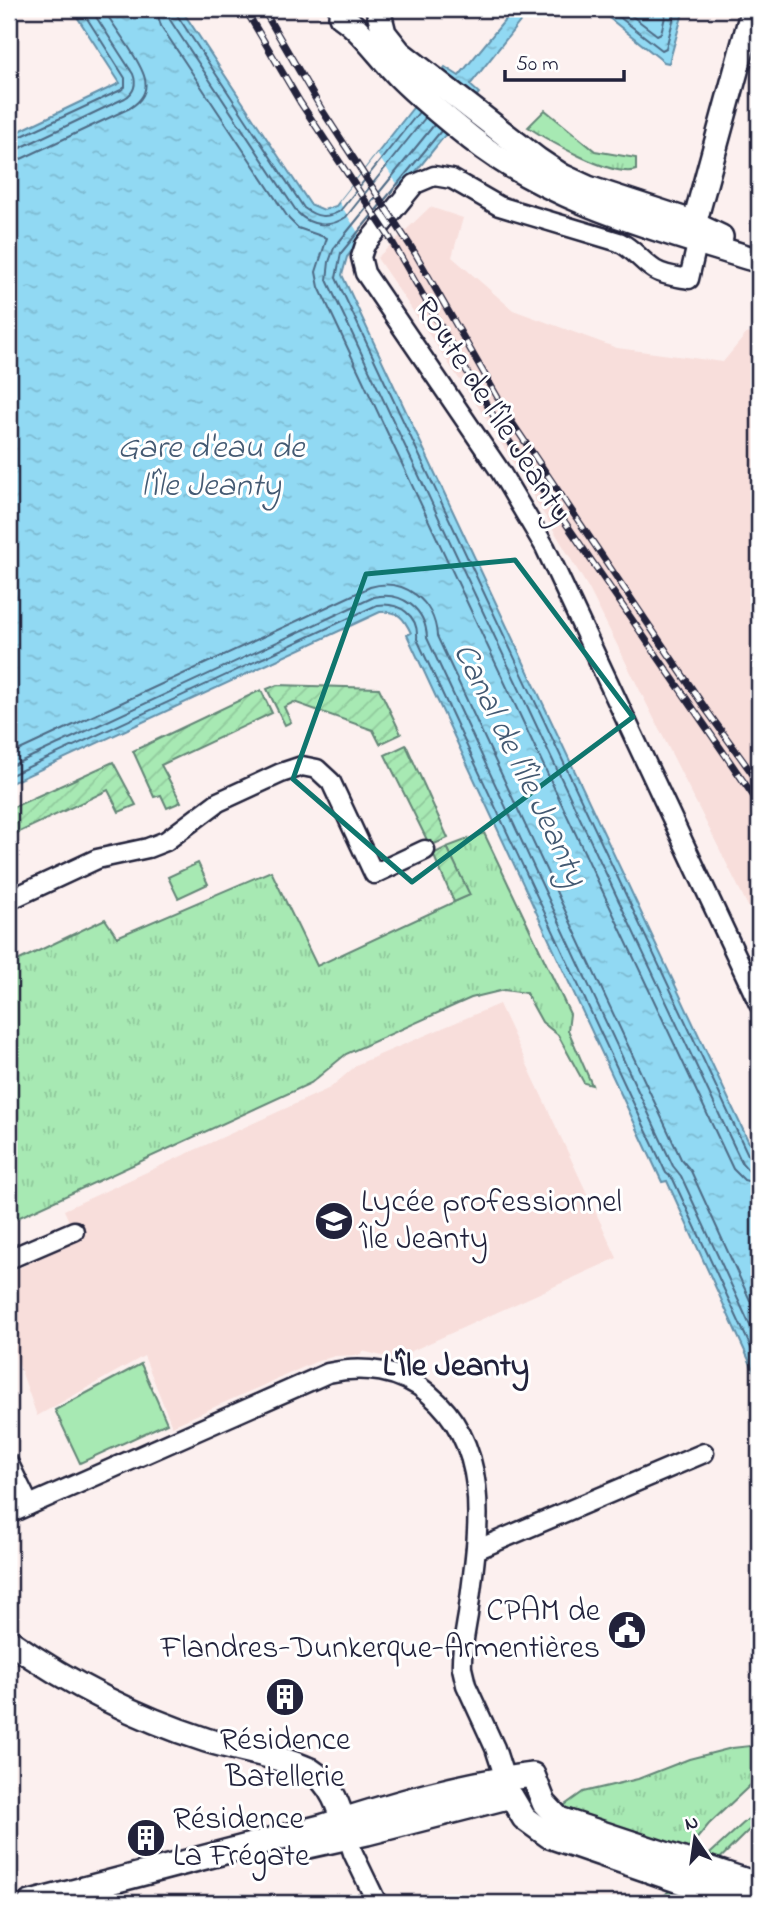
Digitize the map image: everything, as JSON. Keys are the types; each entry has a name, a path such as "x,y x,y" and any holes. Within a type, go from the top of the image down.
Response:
{"street":[{"path":"335,12 354,17 369,9"},
{"path":"378,9 383,29 417,79 461,130 499,158 546,186 599,208 696,233"},
{"path":"696,233 753,9"},
{"path":"335,12 356,28 383,59 475,111 562,176 756,260"},
{"name":"Route de l'Île Jeanty","path":"696,233 689,279 666,274 653,270 631,248 619,242 499,206 440,175 427,177 415,184 365,245 360,257 365,273 500,471 545,547 759,1004"},
{"path":"9,900 97,859 148,848 166,841 218,802 302,766 317,769 331,782 374,874 425,850"},
{"path":"9,1259 74,1231"},
{"path":"9,1514 320,1375 354,1368 400,1376 424,1390 446,1412 469,1453 478,1487 475,1550 462,1668 468,1692 495,1748 520,1814 544,1833 628,1863 727,1886 759,1885"},
{"path":"475,1550 704,1453"},
{"path":"9,1464 29,1505"},
{"path":"9,1641 72,1681 138,1715 208,1740 310,1770 323,1779 330,1788 353,1853 377,1903"},
{"path":"30,1903 508,1787 533,1775 544,1803 559,1819 648,1848 727,1886 743,1903"},
{"path":"91,1903 346,1828"}],"highlighted area":[{"path":"515,560 633,717 412,882 293,779 366,574"}],"shaded area":[{"path":"430,207 463,218 452,257 513,310 617,348 723,362 747,333 759,336 759,928 589,589 489,423 377,258"},
{"name":"Lycée professionnel Île Jeanty","path":"499,1004 617,1258 394,1359 362,1351 361,1355 335,1356 315,1362 172,1426 144,1356 37,1416 9,1336 9,1273 77,1240 64,1210 330,1088 358,1064"}],"green space":[{"path":"545,110 595,151 636,158 636,170 612,169 597,164 528,127"},
{"path":"277,685 379,688 401,734 380,744 373,730 294,702 284,707 291,722 285,725 267,689"},
{"path":"261,690 272,713 161,765 181,802 167,808 161,795 154,797 133,751"},
{"path":"406,745 448,838 430,846 385,755"},
{"path":"113,762 136,805 119,812 108,790 9,837 9,809"},
{"path":"484,833 570,1014 568,1030 592,1085 584,1083 558,1035 542,1022 526,993 504,990 471,998 346,1054 311,1083 9,1222 9,965 105,919 117,937 271,871 317,966 469,895 447,847"},
{"path":"447,847 470,895 454,902 433,854"},
{"path":"198,863 208,884 178,898 168,877"},
{"path":"141,1364 167,1423 80,1463 55,1410"},
{"path":"759,1745 759,1777 709,1824 685,1853 569,1818 562,1807 583,1792 638,1779 689,1759 732,1748"},
{"path":"759,1809 759,1820 675,1903 656,1903"}],"water":[{"name":"Gare d'eau de l'Île Jeanty","path":"72,9 181,9 310,204 324,210 336,206 445,67 459,76 514,9 530,9 470,85 479,93 347,257 342,275 759,1164 759,1382 667,1181 662,1182 407,635 411,633 400,616 391,612 380,612 9,784 9,136 120,83"},
{"path":"598,9 684,9 669,63 664,62"}],"pier":[{"path":"377,154 402,191 362,239 339,202"}],"railway":[{"path":"245,9 300,102 390,238 507,438 759,804"},
{"path":"263,9 322,110 415,253 513,424 705,708 759,783"}],"place":[{"name":"Lycée professionnel Île Jeanty","path":"334,1221"},
{"name":"CPAM de Flandres-Dunkerque-Armentières","path":"627,1630"},
{"name":"Résidence Batellerie","path":"285,1697"},
{"name":"Résidence La Frégate","path":"146,1838"}],"district":[{"name":"L'Île Jeanty","path":"456,1367"}],"water label":[{"name":"Canal de l'Île Jeanty","path":"519,765"}]}
